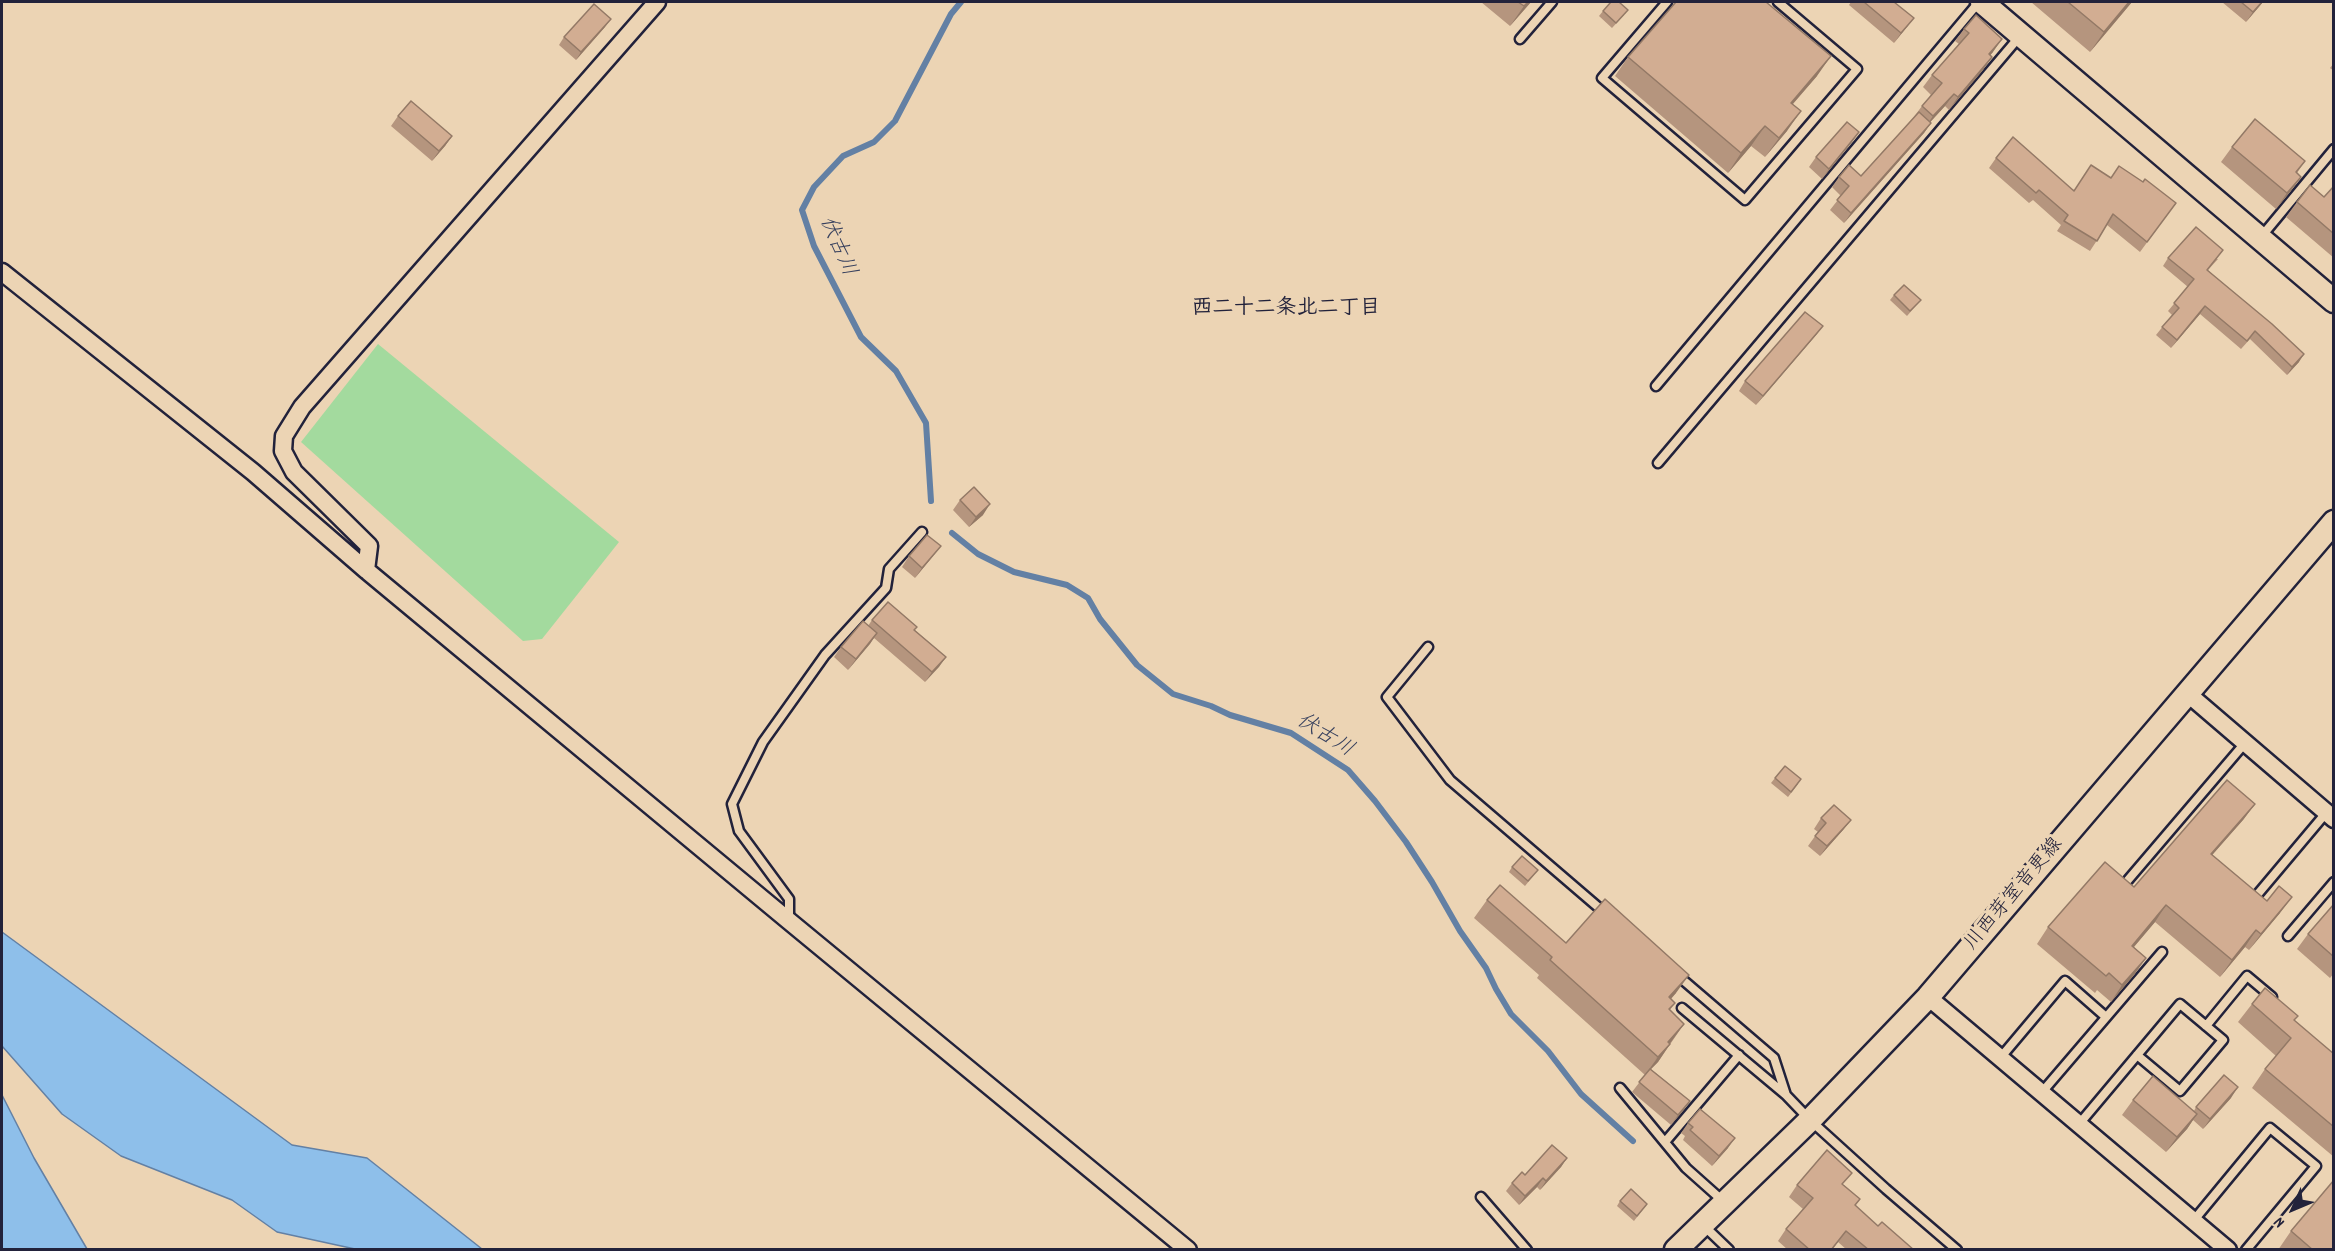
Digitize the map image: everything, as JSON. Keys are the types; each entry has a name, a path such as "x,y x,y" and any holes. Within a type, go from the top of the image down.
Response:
{"main road":[{"path":"1980,2 2334,301"},
{"name":"川西芽室音更線","path":"1676,1250 1810,1120 1929,997 2334,522"}],"street":[{"path":"366,570 369,546 294,472 283,451 284,436 302,407 657,2"},
{"path":"2,272 253,472 366,570 1188,1250"},
{"path":"2187,693 2330,816"},
{"path":"1929,997 2080,1122 2228,1250"}],"lane":[{"path":"1520,39 1552,2"},
{"path":"1667,2 1602,78 1745,200 1857,69 1782,3"},
{"path":"1656,386 1980,2"},
{"path":"1658,463 2021,35"},
{"path":"2260,238 2334,149"},
{"path":"789,921 789,899 739,831 732,804 763,742 825,655 886,588 889,569 922,532"},
{"path":"1428,648 1387,697 1450,780 1612,919"},
{"path":"2128,880 2245,743"},
{"path":"2257,895 2330,816"},
{"path":"2288,936 2334,882"},
{"path":"2043,1091 2162,952"},
{"path":"1666,966 1774,1058 1786,1095"},
{"path":"2206,1026 2247,976 2284,1006"},
{"path":"2001,1057 2065,981 2106,1017"},
{"path":"2080,1122 2180,1004 2223,1040 2180,1091 2137,1055"},
{"path":"1682,1008 1786,1095 1886,1190 1957,1250"},
{"path":"1665,1142 1738,1055"},
{"path":"1620,1088 1686,1168 1726,1203"},
{"path":"2194,1220 2270,1128 2316,1166 2246,1250"},
{"path":"1480,1197 1527,1250"},
{"path":"1703,1225 1729,1250"}],"green space":[{"path":"378,344 619,542 542,639 523,641 301,442"}],"water":[{"path":"2,932 292,1145 367,1158 482,1249 355,1249 277,1232 232,1200 121,1156 62,1114 2,1046"},
{"path":"2,1095 34,1158 87,1249 2,1249"}],"building":[{"path":"1611,2 1619,2 1628,10 1616,23 1603,11"},
{"path":"1676,2 1766,2 1831,56 1791,103 1801,111 1779,138 1765,126 1741,153 1628,57"},
{"path":"1864,2 1894,2 1914,18 1901,33"},
{"path":"2068,2 2129,2 2104,32"},
{"path":"2241,2 2262,2 2253,12"},
{"path":"594,4 611,19 581,52 564,37"},
{"path":"1976,15 2002,39 1989,54 1992,57 1958,97 1954,94 1933,116 1922,106 1942,83 1932,75 1969,33 1964,29"},
{"path":"411,101 452,136 439,151 398,116"},
{"path":"1919,112 1931,123 1851,213 1837,200 1849,186 1839,177 1849,165 1861,176"},
{"path":"2255,119 2305,161 2296,172 2301,177 2287,193 2232,147"},
{"path":"1847,122 1859,132 1829,169 1816,157"},
{"path":"2013,137 2074,191 2091,165 2111,178 2119,166 2143,182 2145,179 2176,203 2147,242 2113,214 2097,241 2064,221 2068,215 2039,190 2036,193 1996,158"},
{"path":"2310,185 2324,197 2334,186 2334,234 2297,202"},
{"path":"2196,227 2223,250 2207,270 2304,354 2292,367 2255,331 2247,341 2205,306 2177,340 2162,327 2179,308 2174,303 2194,279 2168,258"},
{"path":"1904,285 1921,300 1910,311 1894,295"},
{"path":"1805,312 1823,326 1763,396 1745,381"},
{"path":"974,487 990,504 976,517 960,500"},
{"path":"927,535 941,546 922,568 909,556"},
{"path":"888,602 917,627 914,630 946,657 932,672 872,620"},
{"path":"863,621 877,633 856,659 841,647"},
{"path":"1785,766 1801,779 1791,792 1775,778"},
{"path":"2227,780 2255,804 2211,854 2267,901 2279,886 2292,897 2261,934 2256,930 2232,960 2166,905 2132,946 2146,958 2122,985 2109,973 2106,976 2048,927 2105,862 2134,887"},
{"path":"1834,805 1851,820 1827,846 1815,836 1826,823 1821,818"},
{"path":"1522,856 1538,870 1528,881 1512,867"},
{"path":"1500,885 1566,943 1605,899 1689,975 1669,997 1675,1003 1669,1009 1684,1024 1658,1057 1550,960 1552,957 1487,900"},
{"path":"2334,904 2334,957 2308,934"},
{"path":"2265,988 2298,1016 2294,1020 2334,1054 2334,1127 2265,1069 2291,1038 2252,1004"},
{"path":"1650,1069 1690,1101 1678,1115 1639,1082"},
{"path":"2224,1075 2238,1087 2210,1119 2196,1107"},
{"path":"2153,1076 2197,1114 2177,1137 2133,1100"},
{"path":"1700,1109 1735,1138 1719,1156 1690,1130 1693,1127 1688,1123"},
{"path":"1552,1145 1567,1158 1546,1181 1543,1178 1525,1196 1512,1183 1522,1172 1525,1175"},
{"path":"1827,1150 1852,1173 1842,1184 1860,1199 1855,1205 1878,1226 1882,1222 1914,1250 1869,1250 1846,1231 1831,1250 1810,1250 1786,1229 1813,1198 1797,1185"},
{"path":"2334,1180 2334,1250 2313,1250 2291,1231"},
{"path":"1631,1189 1647,1204 1637,1216 1620,1201"}],"waterway":[{"name":"伏古川","path":"931,501 926,423 896,371 861,337 814,246 802,210 814,187 843,156 874,142 895,121 951,14 961,2"},
{"name":"伏古川","path":"952,533 978,554 1014,572 1067,585 1088,598 1100,619 1137,665 1173,694 1211,706 1230,715 1291,733 1348,770 1406,842 1460,931 1486,968 1511,1014 1548,1051 1581,1094 1633,1141"}],"district":[{"name":"西二十二条北二丁目","path":"1286,310"}]}
